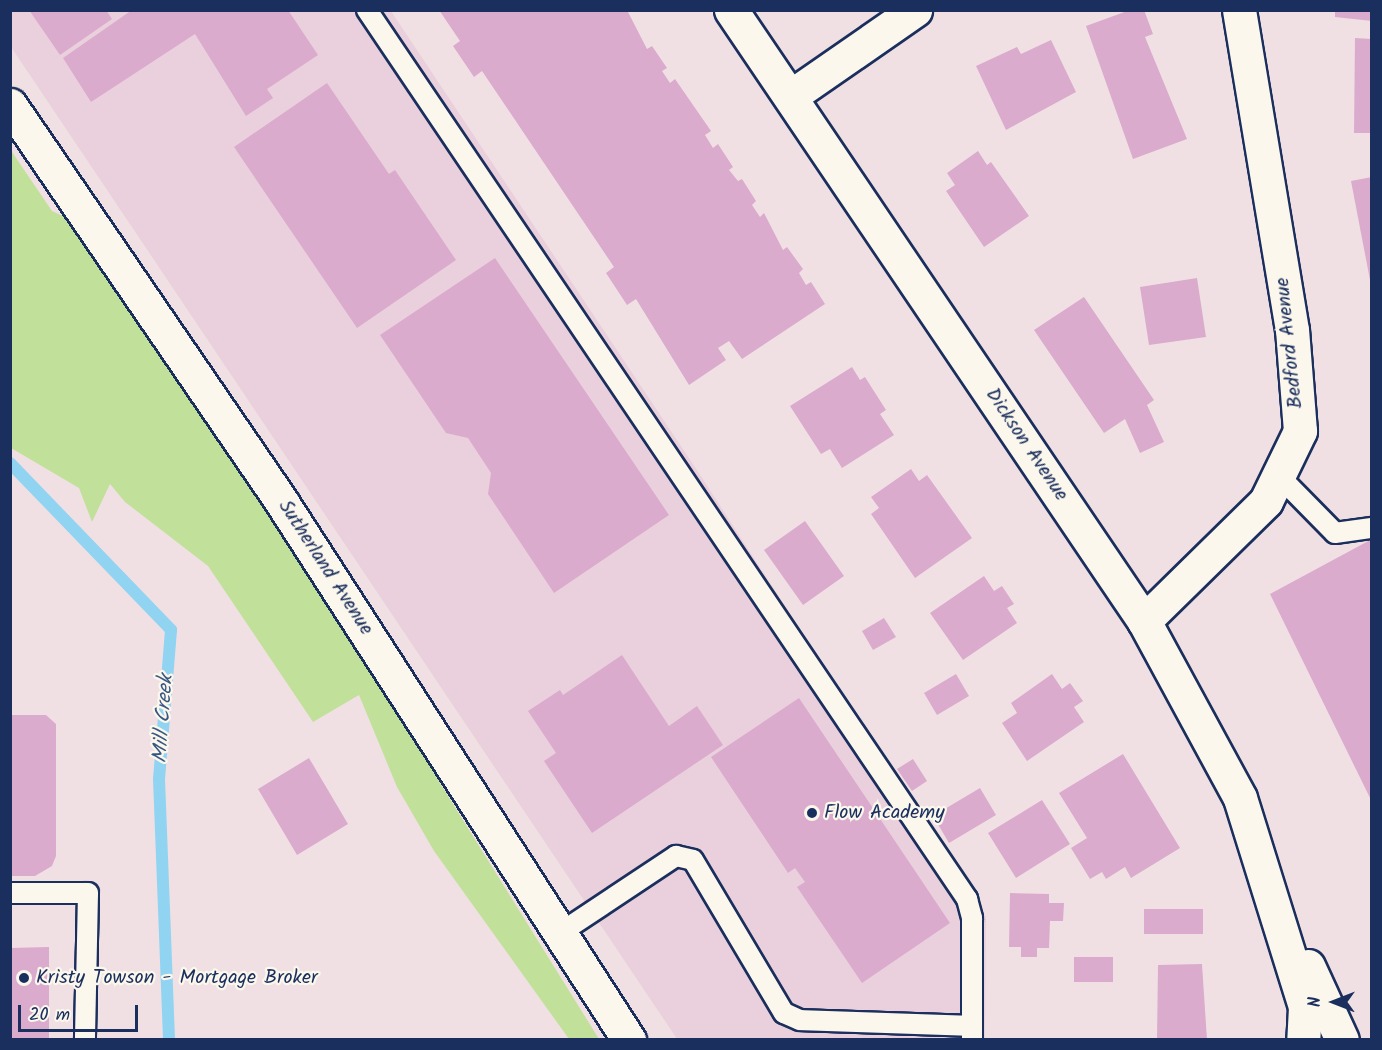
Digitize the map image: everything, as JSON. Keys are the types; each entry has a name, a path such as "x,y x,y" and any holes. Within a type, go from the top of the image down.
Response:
{"street":[{"name":"Dickson Avenue","path":"731,10 1144,621 1240,798 1276,903 1305,1007 1303,1040"},
{"path":"791,96 915,10"},
{"name":"Bedford Avenue","path":"1144,621 1266,501 1300,431 1292,330 1239,10"},
{"name":"Sutherland Avenue","path":"10,105 281,501 563,932 628,1040"},
{"name":"Dickson Avenue","path":"1276,903 1342,1040"}],"lane":[{"path":"367,10 967,898 972,918 972,1033 800,1020 784,1013 693,860 676,856 563,932"},
{"path":"1278,475 1335,533 1371,528"},
{"path":"10,893 88,893 85,1040"}],"shaded area":[{"path":"10,11 391,11 695,467 986,917 985,1039 677,1039 11,47"}],"green space":[{"path":"10,149 52,211 76,222 349,626 399,717 599,1039 569,1039 434,851 397,787 359,695 313,722 208,566 125,502 110,484 92,522 79,488 11,448"}],"building":[{"path":"29,10 106,10 112,19 60,55"},
{"path":"132,10 288,10 318,55 267,89 273,98 246,116 195,34 91,102 63,58"},
{"path":"439,10 628,12 647,49 652,46 667,68 662,71 670,83 675,79 711,131 705,135 713,148 718,144 733,167 729,170 738,181 742,179 756,201 752,205 760,217 764,213 783,250 787,247 803,269 799,273 806,285 811,282 825,304 742,359 729,341 718,348 726,360 689,385 636,299 627,305 606,273 614,267 482,71 474,77 453,46 460,41"},
{"path":"1130,10 1144,10 1153,34 1145,37 1187,139 1133,159 1086,26"},
{"path":"1335,10 1372,10 1372,21 1335,17"},
{"path":"1355,38 1372,39 1372,133 1354,133"},
{"path":"1051,40 1076,92 1006,130 976,66 1017,47 1021,54"},
{"path":"327,83 389,174 395,170 456,260 357,328 234,147"},
{"path":"978,151 987,165 991,162 1029,216 984,247 946,191 955,185 947,173"},
{"path":"1372,177 1372,280 1370,280 1351,181"},
{"path":"495,258 669,515 554,593 488,494 491,473 468,438 446,433 380,335"},
{"path":"1197,278 1206,337 1149,345 1140,287"},
{"path":"1084,297 1154,400 1147,405 1164,442 1140,453 1125,419 1104,433 1034,330"},
{"path":"852,367 860,380 865,377 886,410 880,414 894,435 842,468 830,449 821,454 790,406"},
{"path":"911,469 919,481 927,475 972,538 915,578 871,514 879,508 871,497"},
{"path":"805,521 844,576 803,605 764,550"},
{"path":"1372,539 1372,802 1270,594"},
{"path":"984,576 994,591 1002,586 1014,604 1007,608 1017,623 963,660 930,613"},
{"path":"884,618 896,637 873,650 862,631"},
{"path":"622,655 669,726 697,706 723,745 592,833 544,761 556,753 528,711 560,690 563,695"},
{"path":"956,674 969,696 937,715 924,693"},
{"path":"1052,674 1062,689 1070,683 1083,701 1074,707 1084,722 1027,761 1002,723 1017,713 1011,703"},
{"name":"Flow Academy","path":"799,698 950,923 862,983 797,887 805,882 795,868 788,873 711,757"},
{"path":"10,715 46,715 56,724 56,856 52,866 35,876 10,876"},
{"path":"1123,754 1180,848 1131,878 1125,867 1106,879 1102,872 1090,879 1071,848 1087,838 1059,793"},
{"path":"309,758 348,824 297,855 258,789"},
{"path":"913,759 927,781 912,791 897,769"},
{"path":"980,788 996,815 949,843 933,816"},
{"path":"1042,800 1070,844 1016,878 988,833"},
{"path":"1010,893 1049,894 1049,903 1064,903 1063,921 1050,921 1049,948 1037,948 1037,957 1021,957 1021,947 1009,947"},
{"path":"1144,909 1203,909 1203,934 1144,934"},
{"path":"49,947 49,1039 10,1039 10,948"},
{"path":"1074,957 1113,957 1113,982 1074,982"},
{"path":"1202,964 1207,1040 1157,1040 1158,965"}],"waterway":[{"name":"Mill Creek","path":"10,463 171,630 159,779 169,1040"}],"place":[{"name":"Flow Academy","path":"812,813"},
{"name":"Kristy Towson - Mortgage Broker","path":"24,978"}]}
